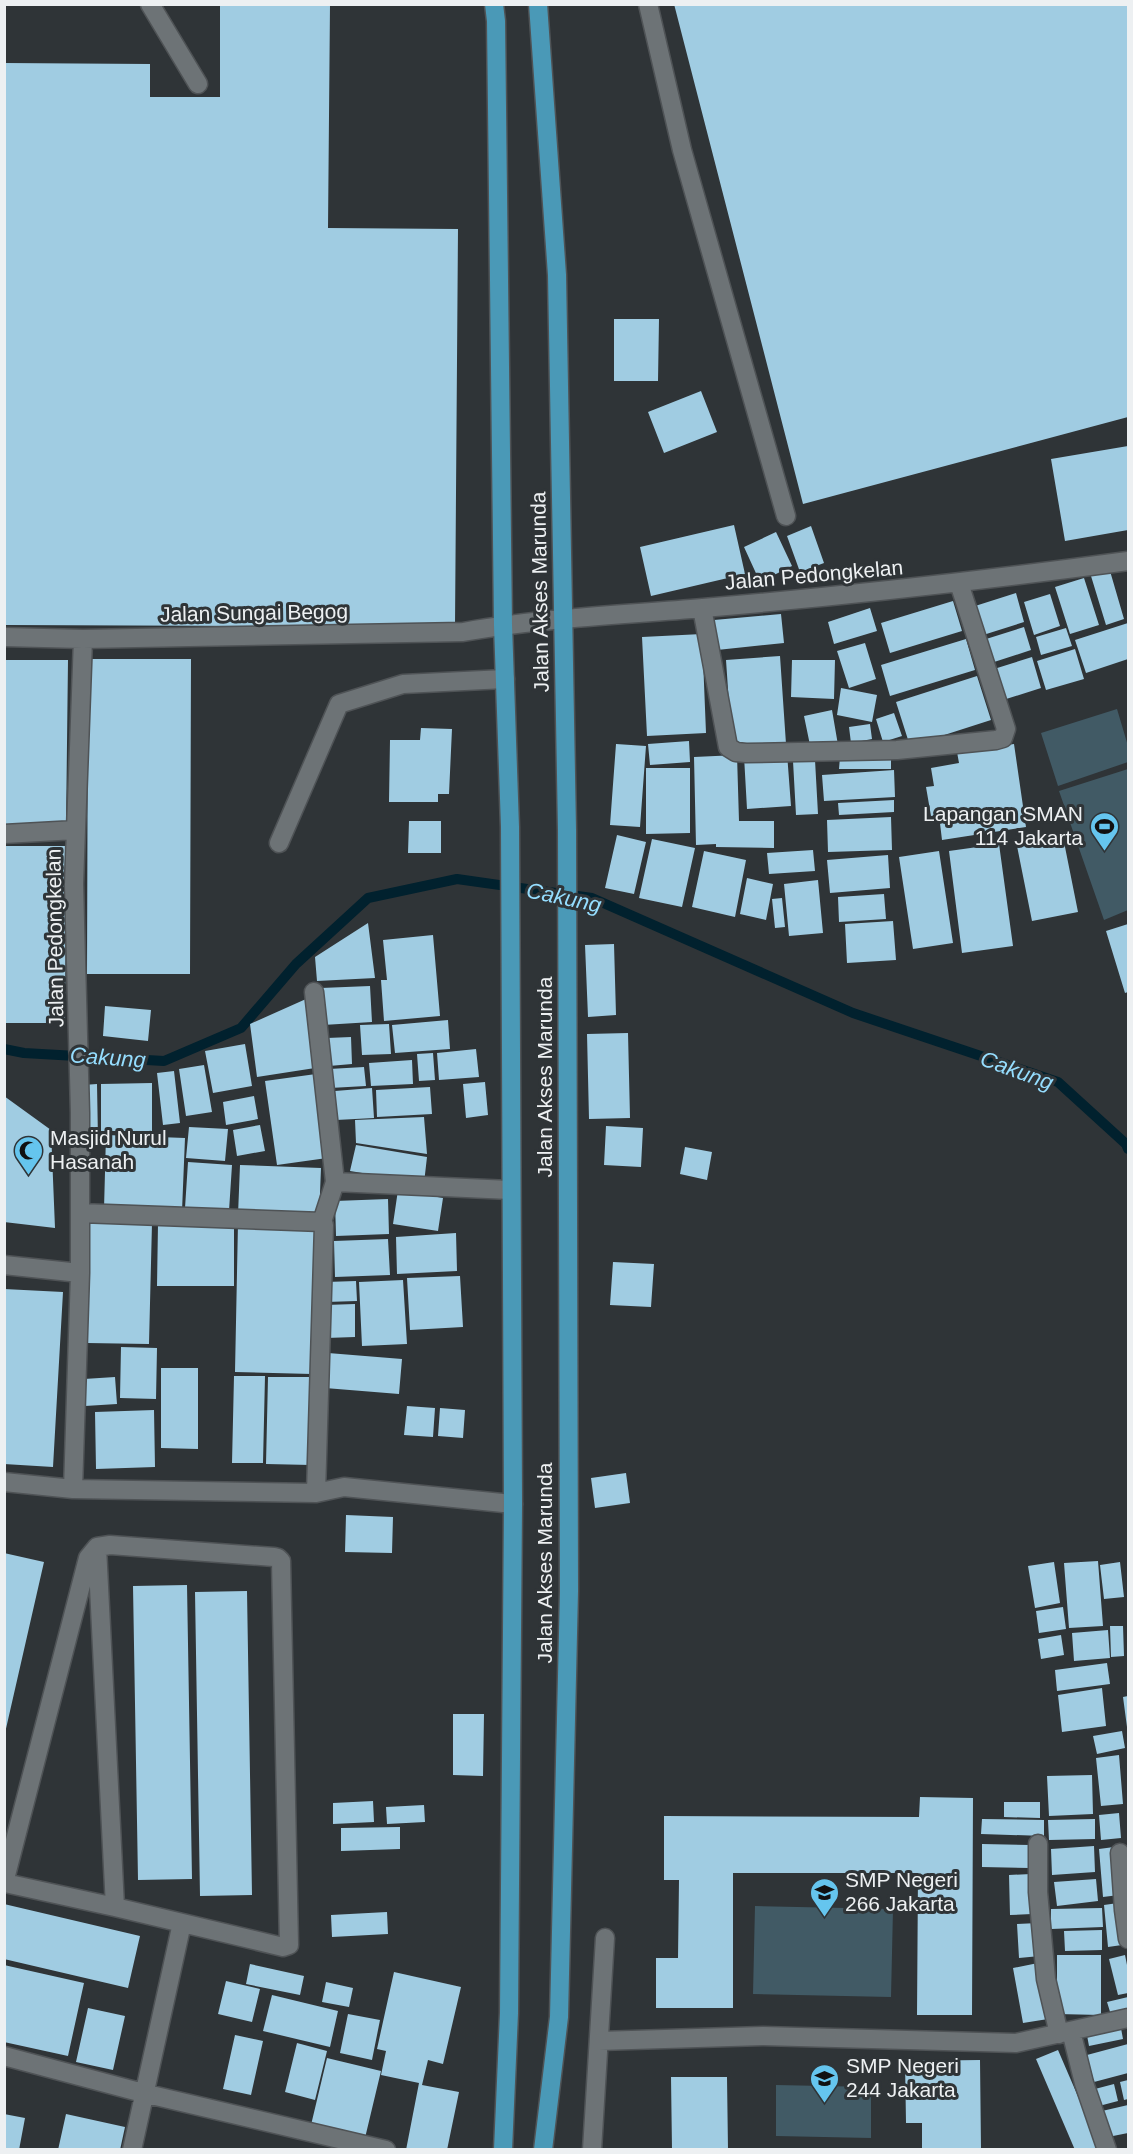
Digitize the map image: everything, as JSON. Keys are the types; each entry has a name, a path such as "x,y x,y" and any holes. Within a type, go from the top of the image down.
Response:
{"main road":[{"name":"Jalan Akses Marunda","path":"494,4 503,625 510,826 513,1504 509,2013 503,2150"},
{"name":"Jalan Akses Marunda","path":"538,4 556,275 563,618 567,830 569,1591 559,2018 543,2150"}],"street":[{"path":"150,4 198,84"},
{"path":"648,4 682,150 786,516"},
{"name":"Jalan Pedongkelan","path":"503,625 959,583 1128,561"},
{"path":"702,608 728,747 731,750 746,753 897,750 996,740 1003,738 1006,729 959,583"},
{"name":"Jalan Sungai Begog","path":"4,637 83,639 463,632 503,625"},
{"name":"Jalan Pedongkelan","path":"73,1489 80,1273 80,1113 74,884 83,639"},
{"path":"279,843 339,704 403,684 505,679"},
{"path":"4,834 76,830"},
{"path":"314,992 335,1182 322,1222 324,1226 316,1493"},
{"path":"335,1182 510,1190"},
{"path":"80,1213 322,1222"},
{"path":"4,1265 80,1273"},
{"path":"4,1482 73,1489 316,1493 344,1487 513,1504"},
{"path":"110,1545 274,1557 281,1561 289,1946 283,1947 5,1883 88,1558 97,1547 110,1545"},
{"path":"97,1547 115,1907"},
{"path":"1038,1844 1038,1892 1046,1979 1107,2150"},
{"path":"1120,1853 1128,1939"},
{"path":"132,2150 182,1923"},
{"path":"592,2150 605,1938"},
{"path":"598,2041 763,2036 1016,2043 1128,2018"},
{"path":"4,2056 143,2093 386,2150"}],"shaded area":[{"name":"Lapangan SMAN 114 Jakarta","path":"1117,709 1128,746 1128,762 1058,786 1041,733"},
{"name":"Lapangan SMAN 114 Jakarta","path":"1128,769 1128,910 1104,920 1059,791"},
{"path":"755,1906 893,1909 891,1997 753,1994"},
{"path":"776,2085 871,2087 871,2138 776,2136"}],"building":[{"path":"220,4 330,4 328,228 458,229 455,627 4,625 4,63 150,64 150,97 220,97"},
{"path":"674,4 1128,4 1128,417 803,504"},
{"path":"614,319 659,319 658,381 614,381"},
{"path":"701,391 717,432 664,453 648,412"},
{"path":"1128,446 1128,530 1065,541 1051,459"},
{"path":"734,525 745,574 651,596 640,547"},
{"path":"811,526 824,563 800,572 787,536"},
{"path":"776,532 792,566 760,582 744,547"},
{"path":"1110,571 1124,619 1106,625 1091,576"},
{"path":"1084,578 1099,625 1070,634 1055,587"},
{"path":"1016,593 1024,622 980,636 972,607"},
{"path":"1050,594 1060,626 1034,635 1024,602"},
{"path":"953,601 962,631 890,653 881,623"},
{"path":"870,608 877,631 834,644 828,622"},
{"path":"781,614 784,643 717,650 714,620"},
{"path":"1128,623 1128,659 1086,673 1075,640"},
{"path":"1024,627 1031,650 991,663 983,640"},
{"path":"1066,628 1072,646 1041,655 1036,637"},
{"path":"702,634 706,733 647,736 642,637"},
{"path":"966,639 975,670 890,696 881,665"},
{"path":"865,643 876,679 849,688 837,651"},
{"path":"1075,649 1084,679 1046,690 1037,661"},
{"path":"780,656 786,744 732,748 726,660"},
{"path":"1032,657 1041,688 1003,700 994,669"},
{"path":"88,659 191,659 190,974 87,974"},
{"path":"4,660 68,660 66,827 4,827"},
{"path":"792,660 835,660 834,699 791,697"},
{"path":"977,676 991,720 910,746 896,702"},
{"path":"841,688 877,695 872,722 837,715"},
{"path":"832,710 838,745 811,750 804,716"},
{"path":"894,713 902,736 883,742 876,719"},
{"path":"870,724 872,739 851,743 849,727"},
{"path":"421,728 452,729 449,794 438,794 438,802 389,802 390,740 420,740"},
{"path":"689,741 690,762 650,765 648,744"},
{"path":"616,744 646,746 640,827 610,825"},
{"path":"1014,744 1026,827 942,840 939,815 931,816 926,787 934,786 931,768 959,763 957,752"},
{"path":"787,753 791,806 747,809 744,756"},
{"path":"737,755 739,821 774,821 774,848 696,845 694,757"},
{"path":"891,756 891,769 839,769 840,757"},
{"path":"815,760 818,814 796,815 793,761"},
{"path":"646,768 690,768 690,833 646,834"},
{"path":"894,770 895,797 824,801 822,775"},
{"path":"894,800 894,812 839,815 838,803"},
{"path":"891,817 892,850 828,852 827,820"},
{"path":"409,821 441,821 441,853 408,853"},
{"path":"617,835 646,842 634,894 605,888"},
{"path":"1063,837 1078,912 1032,921 1017,846"},
{"path":"652,839 695,848 682,907 639,898"},
{"path":"999,844 1013,946 962,953 949,851"},
{"path":"4,846 66,846 65,1023 4,1023"},
{"path":"813,850 815,871 769,874 767,853"},
{"path":"704,851 746,860 735,917 692,907"},
{"path":"939,851 953,943 913,949 899,857"},
{"path":"888,855 890,888 830,893 827,860"},
{"path":"747,878 773,884 766,920 740,914"},
{"path":"818,880 823,933 789,936 784,884"},
{"path":"884,894 886,919 839,922 838,897"},
{"path":"782,898 785,927 775,928 772,899"},
{"path":"893,921 896,960 847,963 845,924"},
{"path":"368,923 375,978 317,981 315,957"},
{"path":"1128,924 1128,992 1125,993 1106,931"},
{"path":"433,935 440,1016 384,1021 381,980 387,980 383,940"},
{"path":"614,944 616,1015 588,1017 585,945"},
{"path":"370,986 372,1022 323,1025 321,988"},
{"path":"306,999 315,1068 257,1077 250,1024"},
{"path":"105,1006 151,1010 148,1041 103,1036"},
{"path":"448,1020 450,1049 395,1053 392,1025"},
{"path":"389,1024 391,1054 362,1055 360,1025"},
{"path":"628,1033 630,1118 589,1119 587,1034"},
{"path":"351,1037 352,1064 329,1066 327,1038"},
{"path":"245,1044 252,1086 213,1093 205,1051"},
{"path":"476,1049 479,1077 439,1080 437,1053"},
{"path":"433,1053 435,1080 419,1081 417,1054"},
{"path":"412,1060 413,1084 371,1086 369,1063"},
{"path":"204,1065 212,1112 186,1116 179,1069"},
{"path":"364,1067 366,1086 330,1088 329,1069"},
{"path":"174,1071 180,1123 163,1125 157,1073"},
{"path":"316,1074 327,1158 277,1165 265,1081"},
{"path":"485,1082 488,1115 466,1118 463,1084"},
{"path":"152,1083 152,1131 101,1131 101,1084"},
{"path":"97,1084 98,1140 83,1140 83,1085"},
{"path":"430,1087 432,1114 377,1117 376,1090"},
{"path":"372,1088 374,1118 336,1120 335,1091"},
{"name":"Masjid Nurul Hasanah","path":"4,1096 51,1130 55,1228 4,1222"},
{"path":"254,1096 258,1119 226,1125 223,1102"},
{"path":"424,1117 427,1154 356,1143 355,1120"},
{"path":"260,1125 265,1151 237,1156 233,1130"},
{"path":"606,1126 643,1128 641,1167 604,1165"},
{"path":"189,1127 228,1129 225,1161 186,1158"},
{"path":"106,1135 185,1138 182,1211 104,1209"},
{"path":"356,1145 427,1157 424,1183 350,1171"},
{"path":"685,1147 712,1152 707,1180 680,1174"},
{"path":"188,1162 232,1165 229,1211 185,1208"},
{"path":"240,1165 321,1168 319,1218 238,1215"},
{"path":"398,1190 443,1198 438,1231 393,1224"},
{"path":"388,1199 389,1234 336,1236 335,1201"},
{"path":"89,1222 152,1223 149,1344 87,1343"},
{"path":"238,1223 316,1225 312,1374 235,1372"},
{"path":"158,1224 234,1224 234,1286 157,1286"},
{"path":"456,1233 457,1271 397,1274 396,1237"},
{"path":"388,1239 390,1275 335,1277 334,1241"},
{"path":"613,1262 654,1264 651,1307 610,1305"},
{"path":"460,1276 463,1327 410,1330 407,1278"},
{"path":"403,1280 407,1344 362,1346 359,1282"},
{"path":"356,1281 357,1301 326,1302 326,1282"},
{"path":"4,1289 63,1292 53,1467 4,1464"},
{"path":"355,1304 355,1337 326,1338 325,1305"},
{"path":"121,1347 157,1348 156,1399 120,1398"},
{"path":"328,1353 402,1359 399,1394 325,1388"},
{"path":"161,1368 198,1368 198,1449 161,1448"},
{"path":"234,1376 265,1376 263,1463 232,1463"},
{"path":"115,1377 117,1404 85,1406 84,1379"},
{"path":"268,1377 313,1377 311,1465 266,1464"},
{"path":"407,1406 435,1408 433,1437 404,1435"},
{"path":"440,1408 465,1410 463,1438 438,1436"},
{"path":"154,1410 155,1467 96,1469 95,1412"},
{"path":"626,1473 630,1503 595,1508 591,1478"},
{"path":"346,1515 393,1517 392,1553 345,1552"},
{"path":"4,1553 44,1562 5,1733 4,1733"},
{"path":"1098,1561 1103,1626 1069,1628 1064,1563"},
{"path":"1054,1562 1060,1603 1035,1608 1028,1566"},
{"path":"1120,1562 1124,1597 1104,1599 1100,1565"},
{"path":"187,1585 192,1879 138,1880 133,1586"},
{"path":"247,1591 252,1895 200,1896 195,1592"},
{"path":"1063,1607 1066,1629 1039,1633 1036,1611"},
{"path":"1110,1626 1123,1626 1124,1656 1111,1657"},
{"path":"1108,1630 1110,1658 1074,1661 1072,1633"},
{"path":"1061,1635 1064,1655 1041,1659 1038,1639"},
{"path":"1107,1663 1110,1684 1057,1691 1055,1670"},
{"path":"1102,1688 1106,1726 1062,1732 1058,1695"},
{"path":"1128,1696 1128,1727 1127,1727 1123,1697"},
{"path":"453,1714 484,1714 483,1776 453,1775"},
{"path":"1122,1731 1125,1748 1097,1754 1093,1736"},
{"path":"1119,1755 1123,1804 1101,1806 1096,1758"},
{"path":"1092,1775 1093,1814 1049,1816 1047,1776"},
{"path":"920,1797 973,1798 972,2015 917,2015 918,1873 733,1873 733,2008 656,2008 656,1958 678,1958 679,1880 664,1880 664,1816 919,1817"},
{"path":"373,1801 374,1822 333,1824 333,1803"},
{"path":"1004,1802 1040,1802 1040,1818 1004,1817"},
{"path":"424,1805 425,1822 387,1824 386,1807"},
{"path":"1119,1813 1121,1838 1101,1840 1099,1815"},
{"path":"982,1819 1044,1820 1044,1836 981,1834"},
{"path":"1095,1819 1095,1839 1049,1840 1048,1820"},
{"path":"400,1827 400,1849 341,1851 341,1828"},
{"path":"982,1844 1030,1845 1030,1868 982,1867"},
{"path":"1094,1846 1095,1872 1052,1875 1051,1849"},
{"path":"1114,1847 1119,1895 1103,1897 1099,1849"},
{"path":"1031,1874 1032,1914 1010,1915 1009,1875"},
{"path":"1096,1879 1098,1901 1057,1906 1054,1882"},
{"path":"1118,1903 1122,1945 1108,1947 1104,1905"},
{"path":"4,1904 140,1936 128,1988 4,1959"},
{"path":"1102,1908 1103,1927 1051,1929 1051,1909"},
{"path":"387,1912 388,1934 332,1937 331,1915"},
{"path":"1038,1923 1040,1956 1019,1958 1017,1924"},
{"path":"1102,1930 1102,1950 1065,1951 1064,1931"},
{"path":"1057,1955 1101,1955 1101,2015 1057,2014"},
{"path":"1125,1955 1128,1970 1128,1993 1118,1995 1109,1959"},
{"path":"1038,1963 1048,2019 1023,2023 1013,1968"},
{"path":"250,1964 304,1976 300,1995 246,1984"},
{"path":"4,1965 84,1983 68,2056 4,2042"},
{"path":"394,1972 461,1987 443,2064 428,2060 422,2085 459,2092 447,2150 406,2150 419,2083 381,2075 386,2051 377,2049"},
{"path":"226,1981 260,1989 252,2022 218,2014"},
{"path":"326,1982 353,1988 349,2007 322,2002"},
{"path":"272,1995 338,2011 330,2047 263,2031"},
{"path":"1128,1997 1128,2011 1111,2015 1107,2002"},
{"path":"88,2008 125,2016 113,2070 76,2062"},
{"path":"348,2014 380,2020 372,2060 340,2053"},
{"path":"1120,2023 1123,2039 1089,2046 1086,2030"},
{"path":"235,2035 263,2041 251,2095 223,2089"},
{"path":"297,2043 327,2051 315,2100 285,2092"},
{"path":"1128,2044 1128,2073 1094,2082 1087,2055"},
{"path":"1058,2050 1101,2150 1075,2150 1036,2059"},
{"path":"327,2058 381,2071 365,2138 311,2125"},
{"path":"980,2060 981,2150 922,2150 922,2123 906,2123 905,2061"},
{"path":"671,2077 727,2077 728,2150 672,2150"},
{"path":"1128,2080 1128,2099 1124,2100 1120,2082"},
{"path":"1114,2084 1118,2101 1099,2106 1095,2089"},
{"path":"1128,2105 1128,2133 1108,2137 1102,2111"},
{"path":"4,2114 25,2118 19,2150 4,2150"},
{"path":"66,2114 125,2127 120,2150 58,2150"}],"waterway":[{"name":"Cakung","path":"4,1049 24,1053 164,1061 241,1028 296,964 368,898 457,879 592,898 853,1013 1058,1082 1126,1144 1128,1149"}],"place":[{"name":"Lapangan SMAN 114 Jakarta","path":"1104,852"},
{"name":"Masjid Nurul Hasanah","path":"29,1176"},
{"name":"SMP Negeri 266 Jakarta","path":"824,1918"},
{"name":"SMP Negeri 244 Jakarta","path":"825,2104"}]}
